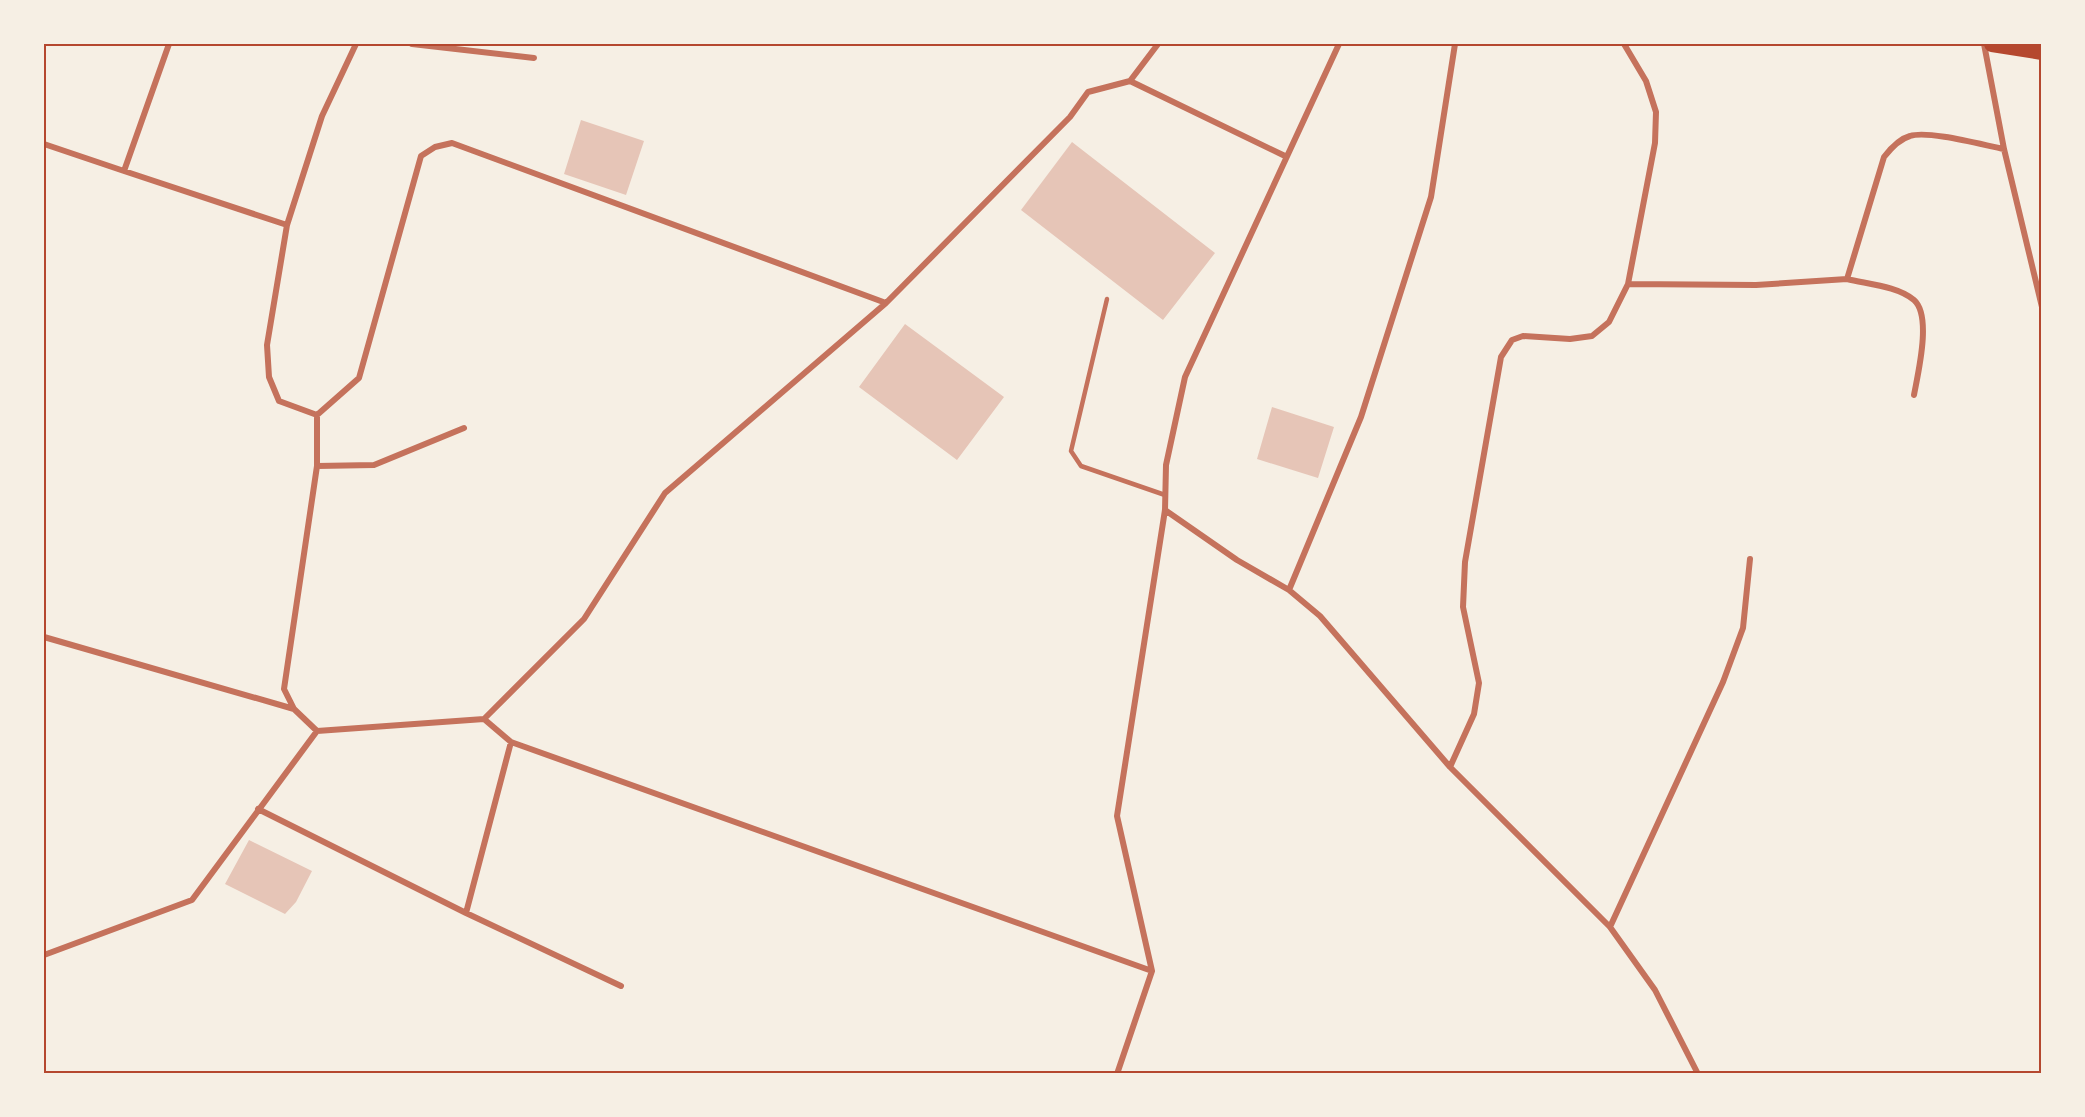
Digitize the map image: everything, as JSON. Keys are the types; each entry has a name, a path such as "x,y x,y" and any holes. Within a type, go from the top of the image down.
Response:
{"highway":[{"path":"1992,44 2042,52"}],"street":[{"path":"124,171 169,44"},
{"path":"317,415 279,400 269,377 267,345 287,225 321,116 356,44"},
{"path":"412,44 534,58"},
{"path":"886,303 452,143 435,147 421,156 359,378 317,415 317,466 284,689 294,709 317,731 483,719 584,619 665,493 886,303 1070,117 1088,92 1130,81 1158,44"},
{"path":"1117,1074 1152,971 1117,816 1165,510 1166,465 1185,378 1285,156 1339,44"},
{"path":"1289,590 1361,417 1424,219 1442,133 1455,44"},
{"path":"1450,767 1474,714 1479,683 1463,607 1465,562 1501,357 1512,340 1523,336 1570,339 1592,336 1610,322 1628,284 1655,143 1656,112 1646,81 1624,44"},
{"path":"1984,44 2004,149 2042,307"},
{"path":"1130,81 1285,156"},
{"path":"1847,279 1884,157 1892,146 1911,136 1937,137 2004,149"},
{"path":"44,144 287,225"},
{"path":"1628,284 1756,285 1847,279 1901,292 1914,299 1921,309 1922,350 1914,395"},
{"path":"317,466 375,465 464,428"},
{"path":"1165,510 1237,560 1289,590 1320,616 1450,767 1610,927 1655,990 1698,1074"},
{"path":"1610,927 1723,682 1743,628 1749,560"},
{"path":"44,637 294,709"},
{"path":"483,719 511,742 1152,971"},
{"path":"44,955 192,900 317,731"},
{"path":"466,913 511,742"},
{"path":"258,809 466,913 621,986"}],"lane":[{"path":"1107,299 1071,451 1081,466 1165,495"}],"building":[{"path":"581,120 644,141 626,195 564,174"},
{"path":"1072,142 1215,253 1163,320 1021,210"},
{"path":"905,324 1004,397 957,460 859,387"},
{"path":"1272,407 1334,427 1318,478 1257,459"},
{"path":"249,840 312,871 296,902 285,914 225,884"}]}
